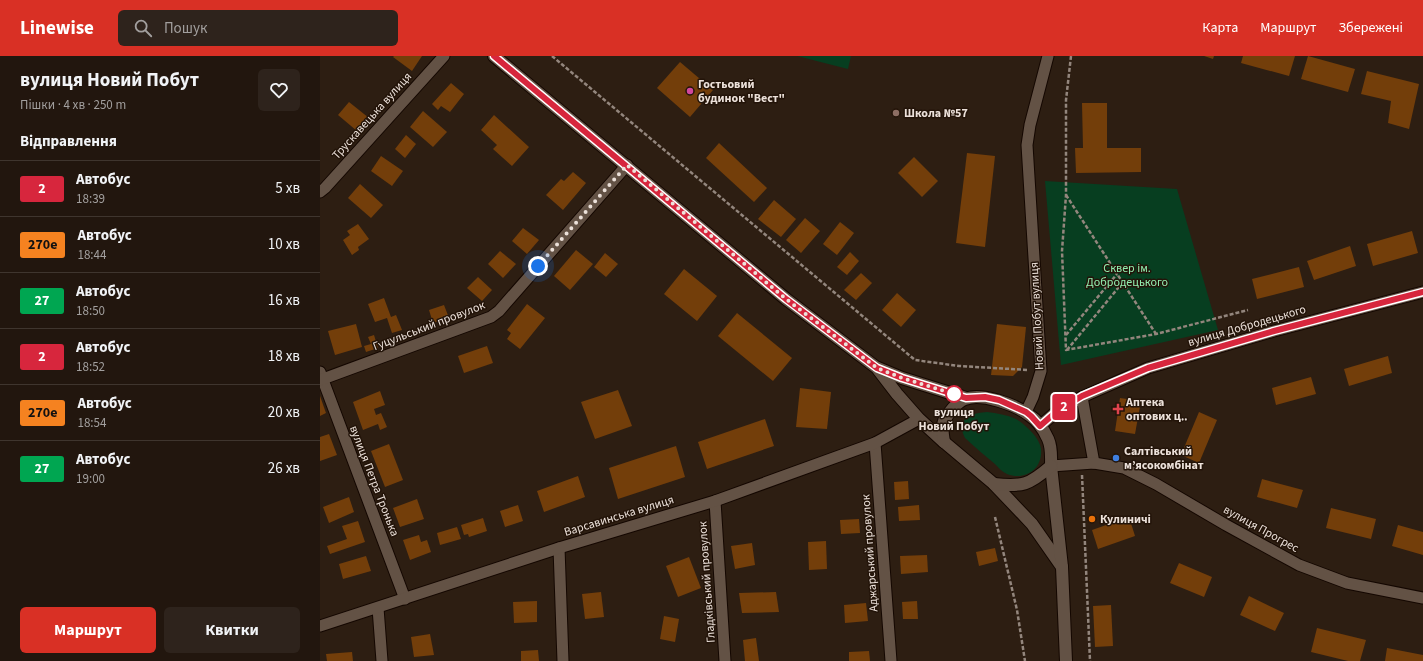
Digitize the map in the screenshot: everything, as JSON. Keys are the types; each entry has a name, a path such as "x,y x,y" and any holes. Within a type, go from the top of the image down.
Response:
{"main road":[{"path":"494,56 627,165 786,299 877,368 919,419 994,484 1032,524 1062,567"},
{"path":"877,368 902,378 966,398 985,397 999,400 1026,412 1040,426 1048,438 1052,452 1051,466 1062,567 1066,661"},
{"path":"944,442 942,431 944,421 955,405 966,398"},
{"path":"994,484 1015,486 1035,480 1051,466"}],"street":[{"name":"Трускавецька вулиця","path":"320,192 444,56"},
{"name":"Новий Побут вулиця","path":"1026,412 1033,398 1041,371 1028,145 1030,125 1048,56"},
{"name":"Гуцульський провулок","path":"321,377 491,316 499,311 627,165"},
{"name":"вулиця Добродецького","path":"1040,426 1056,412 1082,396 1148,368 1274,331 1423,292"},
{"name":"вулиця Петра Тронька","path":"321,377 405,599"},
{"path":"1082,396 1094,463"},
{"name":"Варсавинська вулиця","path":"320,626 559,548 715,501 875,443 919,419"},
{"name":"Аджарський провулок","path":"875,443 891,661"},
{"name":"вулиця Прогрес","path":"1051,466 1094,463 1124,468 1156,484 1299,565 1347,583 1423,598"},
{"name":"Гладківський провулок","path":"715,501 725,661"},
{"path":"559,548 563,661"},
{"path":"378,608 382,661"}],"path":[{"path":"552,56 915,360 959,366 1041,371"},
{"path":"1066,350 1062,251 1066,195 1066,100 1071,56"},
{"path":"1066,195 1156,334"},
{"path":"1066,336 1117,274"},
{"path":"1066,350 1123,282"},
{"path":"1066,350 1156,334 1248,310"},
{"path":"1081,464 1090,661"},
{"path":"995,517 1017,610 1025,661"}],"green space":[{"path":"797,56 851,56 848,69"},
{"name":"Сквер ім. Добродецького","path":"1045,181 1177,189 1218,330 1061,365"},
{"path":"987,412 1002,414 1016,419 1028,428 1035,436 1040,445 1041,456 1036,468 1032,472 1020,476 1005,473 965,438 962,431 962,426 966,418 975,414"}],"building":[{"path":"422,56 412,71 393,57"},
{"path":"1204,56 1214,56 1213,59"},
{"path":"1243,56 1295,56 1289,76 1241,63"},
{"path":"1308,56 1355,69 1348,92 1301,79"},
{"path":"680,62 713,90 690,117 657,88"},
{"path":"1367,71 1419,84 1409,129 1388,123 1391,101 1361,94"},
{"path":"451,83 464,94 450,112 441,106 438,110 432,104"},
{"path":"349,102 369,118 357,131 338,115"},
{"path":"1082,103 1107,103 1107,148 1141,148 1141,172 1076,173 1075,148 1083,148"},
{"path":"423,111 447,132 433,147 410,127"},
{"path":"494,115 529,147 512,166 493,149 497,145 481,130"},
{"path":"406,135 416,144 405,158 395,149"},
{"path":"719,143 767,188 754,202 706,158"},
{"path":"967,153 995,156 985,247 956,243"},
{"path":"381,156 403,171 392,186 371,171"},
{"path":"914,157 938,181 922,197 898,173"},
{"path":"573,172 586,183 563,210 546,195 561,179 564,181"},
{"path":"360,184 383,205 371,218 348,198"},
{"path":"774,200 796,219 781,237 758,219"},
{"path":"805,218 820,231 801,253 786,240"},
{"path":"840,222 854,233 837,255 823,244"},
{"path":"358,224 369,239 358,247 359,250 352,255 343,240 350,235 347,231"},
{"path":"523,228 539,240 527,254 512,241"},
{"path":"1412,231 1418,253 1373,266 1367,244"},
{"path":"1350,246 1356,266 1314,280 1307,261"},
{"path":"576,250 593,264 570,290 554,276"},
{"path":"500,251 516,264 503,278 488,264"},
{"path":"850,252 859,261 847,275 837,267"},
{"path":"605,253 618,264 606,277 594,267"},
{"path":"1299,267 1304,287 1257,299 1252,279"},
{"path":"684,269 717,296 697,321 664,294"},
{"path":"861,273 872,283 856,300 844,290"},
{"path":"478,277 492,290 482,301 467,288"},
{"path":"897,293 916,310 901,327 882,310"},
{"path":"384,298 391,317 396,315 402,330 392,333 387,318 375,322 368,304"},
{"path":"527,304 545,318 520,349 507,339 511,333 507,330"},
{"path":"444,305 449,318 433,323 429,310"},
{"path":"737,313 792,358 773,381 718,336"},
{"path":"356,324 362,347 335,355 328,331"},
{"path":"997,324 1026,327 1022,367 1013,376 991,375"},
{"path":"374,335 378,348 366,352 364,346 371,344 368,337"},
{"path":"487,346 493,363 464,373 458,356"},
{"path":"1388,356 1392,373 1349,386 1344,369"},
{"path":"1311,377 1316,394 1276,405 1272,388"},
{"path":"800,388 831,392 827,429 796,427"},
{"path":"618,390 632,426 595,439 581,402"},
{"path":"380,391 385,405 374,409 376,415 381,413 387,427 380,430 378,424 363,430 353,402"},
{"path":"320,396 326,413 320,416"},
{"path":"1120,398 1141,401 1135,434 1115,431"},
{"path":"1199,412 1217,420 1199,463 1181,455"},
{"path":"765,419 774,446 707,469 698,442"},
{"path":"329,434 337,455 320,461 320,437"},
{"path":"389,444 403,480 385,487 371,451"},
{"path":"676,446 685,477 618,499 609,468"},
{"path":"578,476 585,497 544,512 537,491"},
{"path":"1262,479 1303,490 1297,508 1257,497"},
{"path":"908,481 909,499 895,500 894,482"},
{"path":"349,497 354,512 329,523 323,507"},
{"path":"417,499 424,519 400,527 393,508"},
{"path":"518,505 523,521 505,527 500,511"},
{"path":"919,505 920,520 899,521 898,507"},
{"path":"1331,508 1376,519 1371,539 1326,528"},
{"path":"1129,517 1135,536 1098,549 1092,530"},
{"path":"483,518 487,531 469,537 468,534 464,535 461,525"},
{"path":"859,519 860,533 841,534 840,520"},
{"path":"358,521 365,542 330,554 327,546 347,539 342,526"},
{"path":"1398,525 1423,532 1423,555 1392,546"},
{"path":"457,527 461,539 440,545 437,533"},
{"path":"419,535 421,542 427,540 431,552 410,560 403,540"},
{"path":"826,541 827,569 809,570 808,542"},
{"path":"752,543 755,565 735,569 731,546"},
{"path":"995,548 998,561 979,566 976,552"},
{"path":"927,555 928,572 901,574 900,556"},
{"path":"366,556 371,571 343,579 339,564"},
{"path":"689,557 701,588 678,597 666,566"},
{"path":"1179,563 1212,577 1204,597 1170,583"},
{"path":"601,592 604,617 585,619 582,594"},
{"path":"776,592 779,612 742,613 739,593"},
{"path":"1249,596 1284,613 1275,631 1240,615"},
{"path":"537,601 537,622 514,623 513,602"},
{"path":"917,601 918,619 903,619 902,602"},
{"path":"866,603 868,621 845,623 844,605"},
{"path":"1111,605 1113,646 1095,647 1093,606"},
{"path":"664,616 679,619 675,642 660,639"},
{"path":"1317,628 1366,640 1360,661 1348,661 1311,652"},
{"path":"430,634 434,655 414,657 411,637"},
{"path":"756,638 759,661 745,661 743,640"},
{"path":"1387,648 1423,655 1423,661 1385,661"},
{"path":"538,650 539,661 521,661 521,651"},
{"path":"869,651 870,661 849,661 849,652"},
{"path":"352,652 353,661 327,661 326,654"}],"bus line":[{"name":"2","path":"494,56 627,165 786,299 877,368 902,378 966,398 985,397 999,400 1026,412 1040,426 1056,412 1082,396 1148,368 1274,331 1423,292"}],"place":[{"name":"Гостьовий будинок \"Вест\"","path":"690,91"},
{"name":"Школа №57","path":"896,113"},
{"name":"вулиця Новий Побут","path":"954,394"},
{"name":"Аптека оптових ц‥","path":"1118,409"},
{"name":"Салтівський м’ясокомбінат","path":"1116,458"},
{"name":"Кулиничі","path":"1092,519"}],"route":[{"path":"538,266 627,165 786,299 877,368 902,378 954,394"}]}
